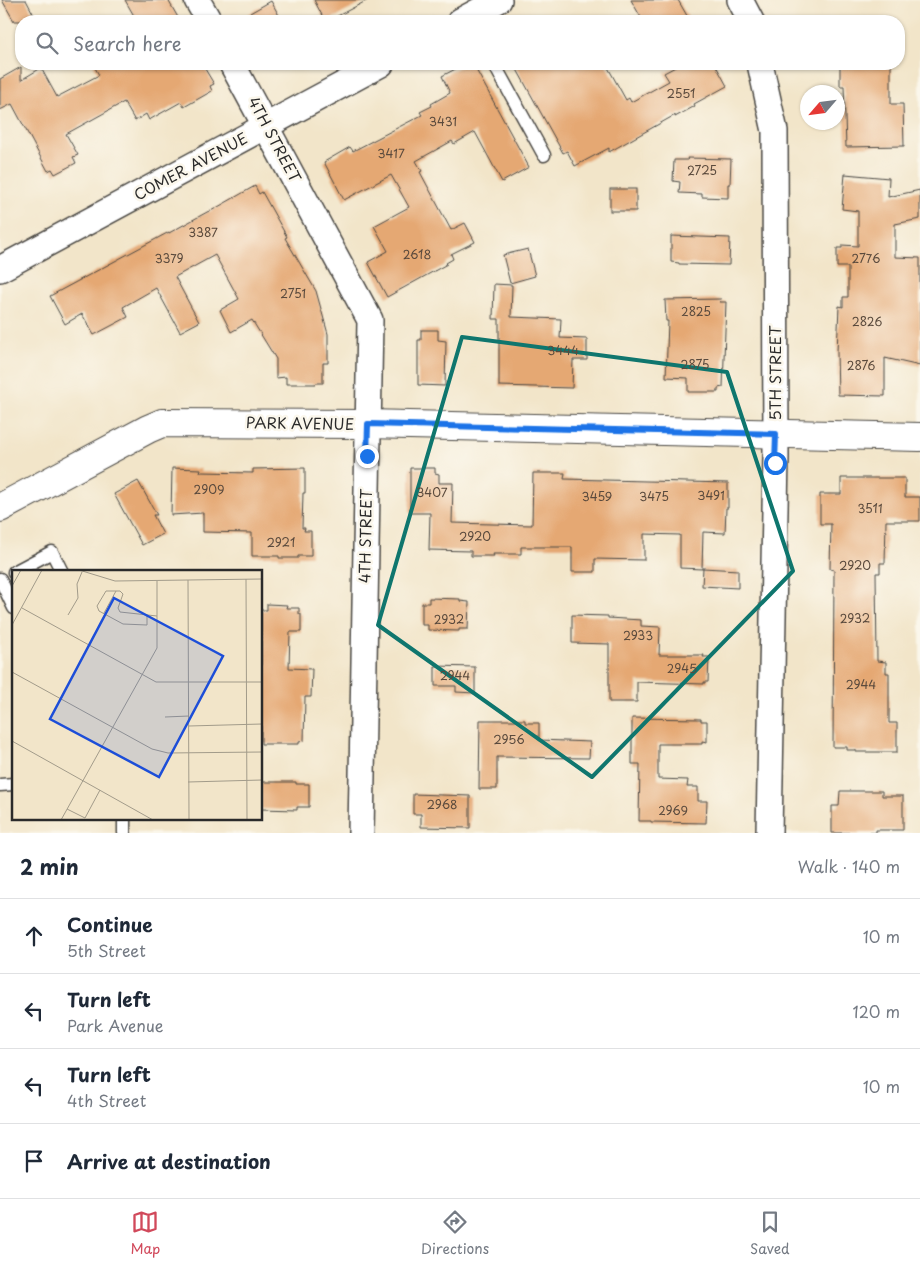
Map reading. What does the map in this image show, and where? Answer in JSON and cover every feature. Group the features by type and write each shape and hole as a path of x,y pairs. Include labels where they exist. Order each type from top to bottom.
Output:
{"street":[{"path":"197,0 206,15"},
{"path":"474,15 499,0"},
{"path":"740,0 748,15"},
{"name":"4TH STREET","path":"235,70 370,320 361,833"},
{"name":"COMER AVENUE","path":"0,269 370,70"},
{"name":"5TH STREET","path":"761,70 775,131 776,434 769,833"},
{"name":"PARK AVENUE","path":"0,508 162,423 368,424 920,437"}],"lane":[{"path":"497,70 544,155"},
{"path":"18,570 52,552 61,570"},
{"path":"12,573 0,579 12,604"},
{"path":"124,820 124,833"}],"highlighted area":[{"path":"462,337 727,372 793,571 592,777 378,625"}],"building":[{"path":"2,0 26,0 34,15 15,15 14,21"},
{"path":"125,0 168,0 177,15 134,15"},
{"path":"314,0 368,0 339,15 322,15"},
{"path":"631,0 678,0 687,15 640,15"},
{"path":"271,1 279,15 246,15"},
{"path":"16,70 21,70 21,80 38,70 42,70 57,97 99,75 96,70 206,70 214,84 210,86 212,91 184,107 181,102 149,120 146,114 135,121 124,102 66,134 78,155 73,157 76,163 55,174 52,169 48,171 12,104 0,110 0,79"},
{"path":"454,70 476,70 529,167 502,182 475,132 454,144 452,141 416,161 451,230 465,223 475,242 451,254 453,259 447,264 387,297 368,262 388,251 374,226 409,207 391,175 344,200 324,162 350,147 353,151 422,115 420,112 450,93 442,76"},
{"path":"517,70 609,70 626,100 629,98 631,102 669,81 664,73 670,70 718,70 727,86 694,104 695,106 609,152 609,148 575,166 567,151 563,153"},
{"path":"840,70 891,70 891,104 903,104 904,146 846,147 845,85 840,85"},
{"path":"687,158 731,159 728,198 702,197 702,194 679,193 680,182 673,181 674,160 688,160"},
{"path":"845,174 889,178 888,197 920,190 920,219 895,224 895,257 920,258 920,366 885,358 885,396 838,395 839,306 843,307 843,297 848,297 848,267 837,267 837,248 842,248 842,245 858,246 858,211 842,209"},
{"path":"255,186 259,194 262,192 287,237 285,238 316,291 328,334 328,363 323,363 323,383 286,384 286,377 276,378 276,359 252,320 231,332 220,310 239,299 215,255 175,277 199,322 180,332 156,288 123,307 128,317 94,335 82,314 65,324 50,296"},
{"path":"610,189 636,189 636,211 610,211"},
{"path":"671,236 730,238 729,265 679,264 671,262"},
{"path":"528,249 535,276 510,283 503,255"},
{"path":"494,284 512,285 511,317 561,319 560,338 587,339 587,360 573,360 572,388 499,386 499,319 493,319"},
{"path":"721,299 720,302 726,302 723,387 718,388 718,392 688,392 688,378 666,377 668,321 666,321 665,300"},
{"path":"421,330 438,330 438,340 446,341 445,386 418,385 418,340 421,340"},
{"path":"172,468 201,469 200,472 253,473 253,469 305,468 302,528 305,528 304,531 311,531 311,556 279,558 279,556 252,556 252,533 203,532 203,513 171,515"},
{"path":"410,468 435,468 435,473 439,474 439,483 453,483 452,523 532,525 533,473 565,473 564,479 728,483 725,533 703,532 702,569 680,568 680,535 644,534 644,560 595,559 595,572 572,572 572,547 521,547 521,554 493,554 494,556 471,556 471,551 429,550 430,513 410,513"},
{"path":"841,478 905,478 905,497 920,497 920,521 886,521 885,563 880,563 880,573 876,573 877,661 886,662 886,673 889,673 889,723 897,723 897,752 856,752 856,750 847,750 847,747 833,747 834,570 830,569 831,524 820,524 820,494 841,494"},
{"path":"138,481 157,515 153,515 163,534 142,545 114,494"},
{"path":"703,568 738,570 738,588 702,586"},
{"path":"429,598 460,599 460,601 469,602 468,629 459,629 459,631 428,630 428,625 422,625 422,603 429,603"},
{"path":"267,604 287,605 286,608 299,608 299,614 301,614 301,632 290,632 289,668 312,669 311,697 305,697 304,741 299,742 299,744 262,744 262,610 267,610"},
{"path":"572,615 608,616 608,618 641,620 641,626 660,627 659,655 704,655 703,657 709,657 708,682 704,682 704,684 637,682 637,702 609,702 609,644 572,643"},
{"path":"435,666 475,667 475,693 456,692 456,686 435,686"},
{"path":"632,718 701,719 701,721 707,721 707,742 702,741 702,744 658,744 658,779 688,780 687,787 698,787 698,801 707,801 706,823 639,821 640,764 632,764"},
{"path":"480,720 525,720 525,723 539,723 539,740 590,742 589,758 497,757 497,789 479,789"},
{"path":"262,782 309,784 309,807 297,807 297,810 262,809"},
{"path":"840,791 882,791 882,796 903,796 903,830 876,830 876,833 832,833 832,806 839,806"},
{"path":"413,794 470,796 470,828 421,827 421,814 413,814"}],"route":[{"path":"367,456 368,424 776,434 775,463"}]}
